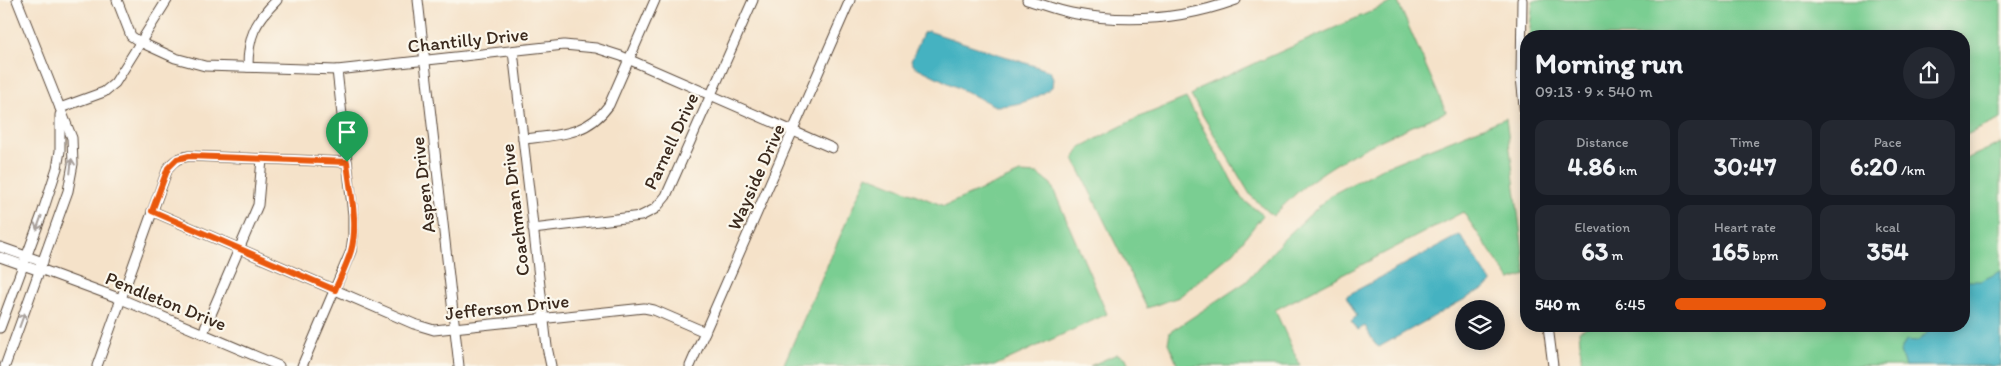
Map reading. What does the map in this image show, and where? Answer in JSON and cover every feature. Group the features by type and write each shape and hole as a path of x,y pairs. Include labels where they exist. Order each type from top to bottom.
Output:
{"street":[{"path":"5,366 68,191 73,164 72,138 17,0"},
{"path":"117,0 131,36 140,42"},
{"path":"60,108 104,92 115,84 167,0"},
{"path":"248,67 248,52 252,32 260,18 277,0"},
{"name":"Aspen Drive","path":"418,0 460,366"},
{"path":"523,139 563,134 578,130 593,123 601,116 609,105 630,60 655,0"},
{"name":"Parnell Drive","path":"533,229 632,218 655,209 666,196 752,0"},
{"name":"Wayside Drive","path":"690,366 850,0"},
{"path":"1027,0 1069,13 1104,18 1165,18 1210,10 1236,0"},
{"path":"1522,0 1522,30"},
{"name":"Chantilly Drive","path":"140,42 187,62 205,66 337,70 564,45 596,48 630,60 832,148"},
{"name":"Coachman Drive","path":"513,51 543,319 551,366"},
{"path":"302,366 351,251 354,236 337,70"},
{"path":"0,328 52,183 60,151 60,108"},
{"path":"97,366 168,168 177,159 189,156 347,162"},
{"path":"203,333 258,205 262,159"},
{"path":"52,183 68,191"},
{"name":"Jefferson Drive","path":"152,211 414,324 434,330 644,308 654,310 705,332"},
{"path":"0,247 25,261"},
{"path":"0,257 25,261"},
{"name":"Pendleton Drive","path":"25,261 121,298 279,366"},
{"path":"1549,332 1552,366"}],"green space":[{"path":"1397,0 1446,112 1370,145 1334,165 1301,189 1273,216 1251,196 1191,96 1197,89"},
{"path":"1533,0 2001,0 2001,119 1970,133 1970,30 1530,30"},
{"path":"1186,98 1242,199 1263,215 1234,252 1179,297 1147,308 1074,159 1081,147 1137,118"},
{"path":"1506,118 1520,228 1520,277 1510,280 1463,212 1275,310 1300,366 1178,366 1168,343 1170,332 1246,282 1285,238 1331,195 1382,168"},
{"path":"2001,143 2001,366 1582,366 1579,332 1970,332 1970,157"},
{"path":"1020,173 1038,174 1051,184 1107,314 994,366 783,366 867,175 944,206"},
{"path":"1117,354 1126,358 1129,366 1090,366"}],"water":[{"path":"928,31 1050,71 1053,78 1052,87 1026,101 1011,105 995,106 914,66 911,61 923,33"},
{"path":"1459,235 1492,283 1463,300 1455,300 1455,305 1379,347 1375,344 1365,326 1358,330 1351,321 1357,316 1346,296"},
{"path":"2001,271 2001,366 1905,366 1900,352 1906,340 1918,341 1927,332 1970,332 1970,281 1981,281"}],"route":[{"path":"189,156 347,162 354,236 351,251 335,290 152,211 168,168 177,159 189,156"}]}
